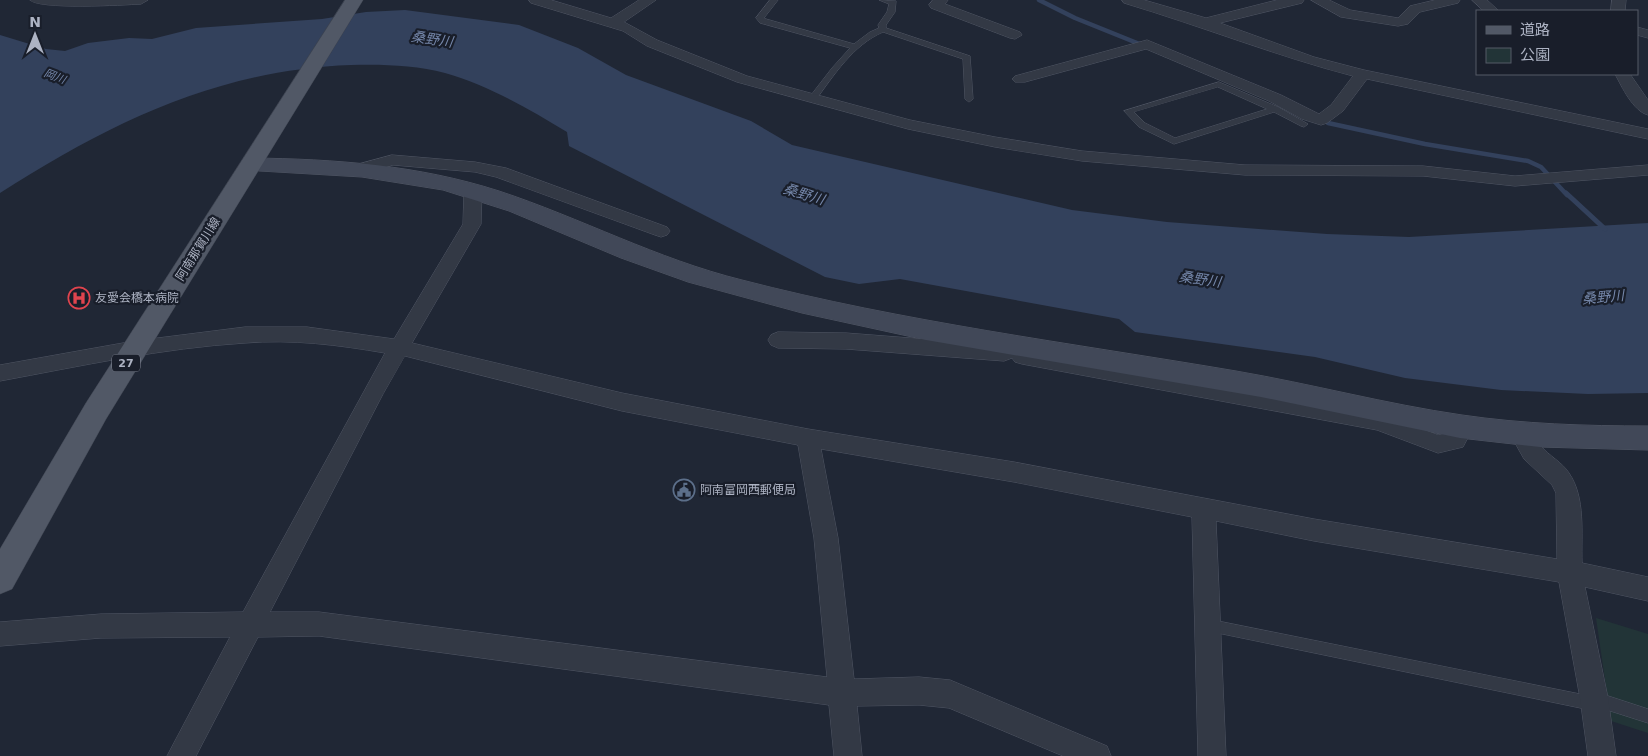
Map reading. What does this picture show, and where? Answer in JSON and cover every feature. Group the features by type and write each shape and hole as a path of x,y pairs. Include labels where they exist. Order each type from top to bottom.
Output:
{"main road":[{"name":"阿南那賀川線","path":"0,579 96,411 354,0"}],"street":[{"path":"37,0 83,2 141,0"},
{"path":"536,0 628,28 652,43 742,79 908,124 995,142 1082,156 1171,166 1246,170 1423,171 1515,181 1632,174 1648,170"},
{"path":"613,23 649,0"},
{"path":"941,0 936,5 1015,35"},
{"path":"1129,0 1206,23 1309,60 1363,74 1648,134"},
{"path":"1206,23 1258,8 1297,0"},
{"path":"1318,0 1346,14 1398,22 1404,21 1414,10 1453,0"},
{"path":"1479,0 1491,10"},
{"path":"613,23 664,57 663,62"},
{"path":"1020,79 1147,44 1274,98 1308,116 1321,120"},
{"path":"1304,124 1321,120 1337,108 1363,74"},
{"path":"1625,75 1641,92 1648,110"},
{"path":"255,158 315,165 365,168 430,179 473,190 528,210 654,262 738,288 838,313 1009,349 1240,382 1434,423 1521,434 1600,438 1648,438"},
{"path":"365,168 392,160 492,170 661,231"},
{"path":"181,756 398,347 472,224 473,190"},
{"path":"0,373 134,349 245,335 307,335 351,339 398,347 622,402 808,438 1014,472 1204,509 1570,572 1648,589"},
{"path":"778,340 846,341 1009,349"},
{"path":"1521,434 1532,452 1560,478 1568,493 1570,572 1594,701 1602,756"},
{"path":"808,438 826,538 848,756"},
{"path":"1204,509 1212,756"},
{"path":"0,634 101,626 250,623 319,624 842,693 919,691 950,694 1097,756"}],"lane":[{"path":"774,0 760,18 762,21 856,47"},
{"path":"883,0 893,3 891,12 882,25 883,29"},
{"path":"812,98 841,60 856,47 883,29"},
{"path":"883,29 967,58 969,99"},
{"path":"1275,109 1174,141 1142,125 1128,111 1218,84 1275,109 1304,124"},
{"path":"1208,625 1594,701 1648,716"}],"green space":[{"path":"1596,618 1648,634 1648,733 1611,721"}],"water":[{"path":"405,10 519,25 578,48 626,75 751,121 792,145 1072,210 1167,222 1327,234 1409,237 1648,223 1648,393 1588,394 1501,390 1405,378 1315,357 1135,332 1119,319 900,279 859,284 825,277 569,146 567,132 508,98 461,78 434,70 410,67 351,65 302,69 255,77 210,89 124,123 82,144 0,193 0,35 46,49 65,51 88,43 129,38 152,39 196,28 322,19 366,12"}],"waterway":[{"path":"1039,0 1075,18 1142,45"},
{"path":"1328,123 1425,144 1528,161 1541,167 1567,195"},
{"path":"1566,193 1605,229"}],"place":[{"name":"友愛会橋本病院","path":"79,298"},
{"name":"阿南富岡西郵便局","path":"684,490"}],"water label":[{"name":"桑野川","path":"432,39"},
{"name":"岡川","path":"55,76"},
{"name":"桑野川","path":"804,194"},
{"name":"桑野川","path":"1200,279"},
{"name":"桑野川","path":"1603,297"}]}
